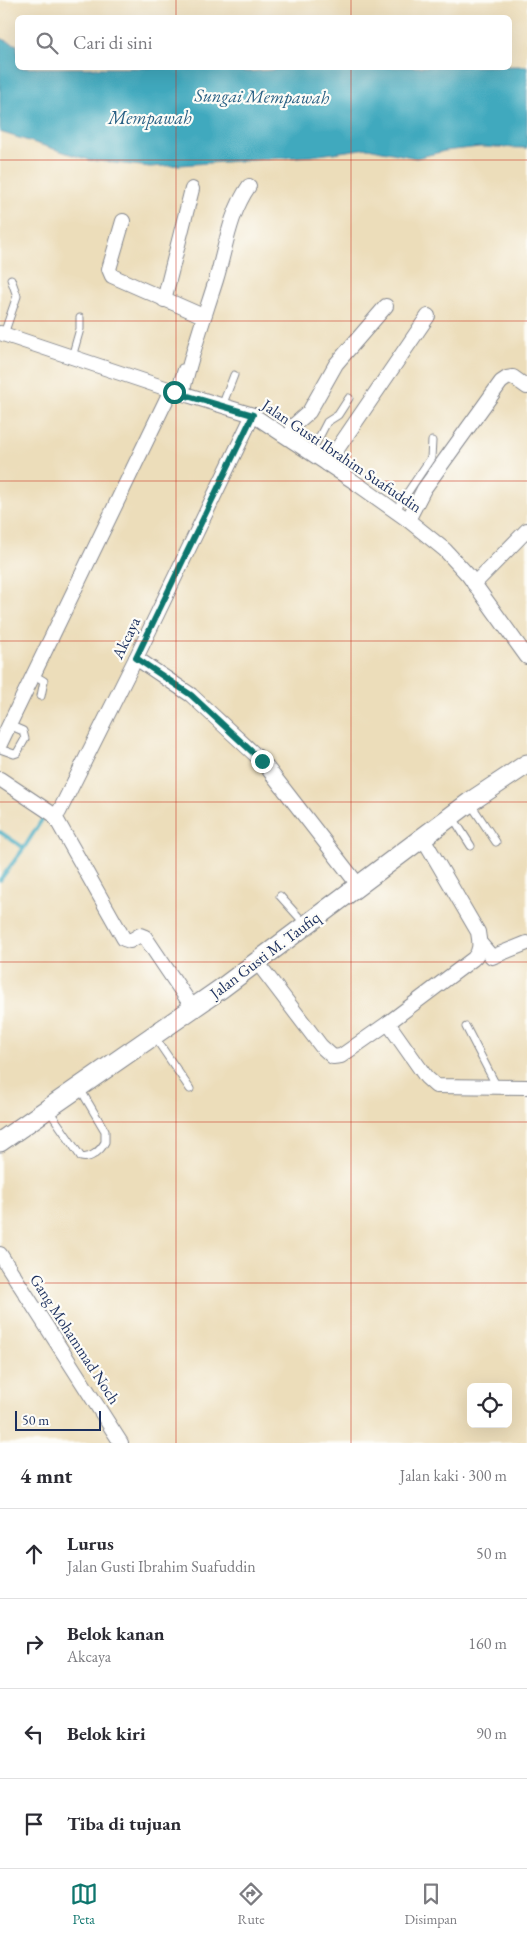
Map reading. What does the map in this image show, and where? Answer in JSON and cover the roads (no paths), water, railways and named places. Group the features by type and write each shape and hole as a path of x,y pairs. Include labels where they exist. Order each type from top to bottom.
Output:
{"main road":[{"name":"Jalan Gusti M. Taufiq","path":"0,1142 193,1008 470,802 527,764"}],"street":[{"path":"0,744 176,392 188,365 204,316 234,213 249,186"},
{"path":"164,300 192,189"},
{"path":"123,221 109,269 112,276 204,316"},
{"path":"293,441 293,426 309,412 336,364 386,306"},
{"path":"327,464 428,316"},
{"name":"Jalan Gusti Ibrahim Suafuddin","path":"2,333 176,392 253,415 408,520 445,550 474,584 527,657"},
{"path":"408,520 424,489 501,382 513,377 527,388"},
{"name":"Akcaya","path":"54,815 59,812 136,658 253,415"},
{"path":"474,584 527,530"},
{"path":"136,658 191,695 262,761 359,886"},
{"path":"0,779 54,815 124,939 130,941 140,935 145,937 193,1008"},
{"path":"257,962 321,1046 333,1057 341,1056 388,1023 478,955 480,943 478,932 423,838"},
{"path":"480,943 492,957 527,943"},
{"path":"388,1023 426,1077 436,1086 527,1087"},
{"name":"Gang Mohammad Noch","path":"0,1254 121,1443"}],"lane":[{"path":"2,333 17,296 11,279"},
{"path":"72,357 80,329 80,318"},
{"path":"176,392 190,340"},
{"path":"222,406 234,375"},
{"path":"311,453 326,422 338,415 349,398"},
{"path":"395,511 431,458 432,441"},
{"path":"34,675 44,681 41,696"},
{"path":"0,749 14,754 17,753 25,739 23,731 9,725"},
{"path":"470,802 496,842"},
{"path":"452,816 471,846"},
{"path":"280,896 306,925"},
{"path":"466,1027 497,1087"},
{"path":"154,1035 190,1089"},
{"path":"47,1109 81,1157 88,1158 105,1142 105,1131 79,1087"}],"water":[{"name":"Mempawah","path":"0,38 15,44 15,70 219,70 248,72 272,70 512,70 512,66 527,66 527,148 480,147 445,151 416,158 368,148 312,156 150,167 89,160 0,132"}],"waterway":[{"path":"0,832 24,848 45,815"},
{"path":"0,880 24,848"}],"water label":[{"name":"Sungai Mempawah","path":"262,96"}]}
